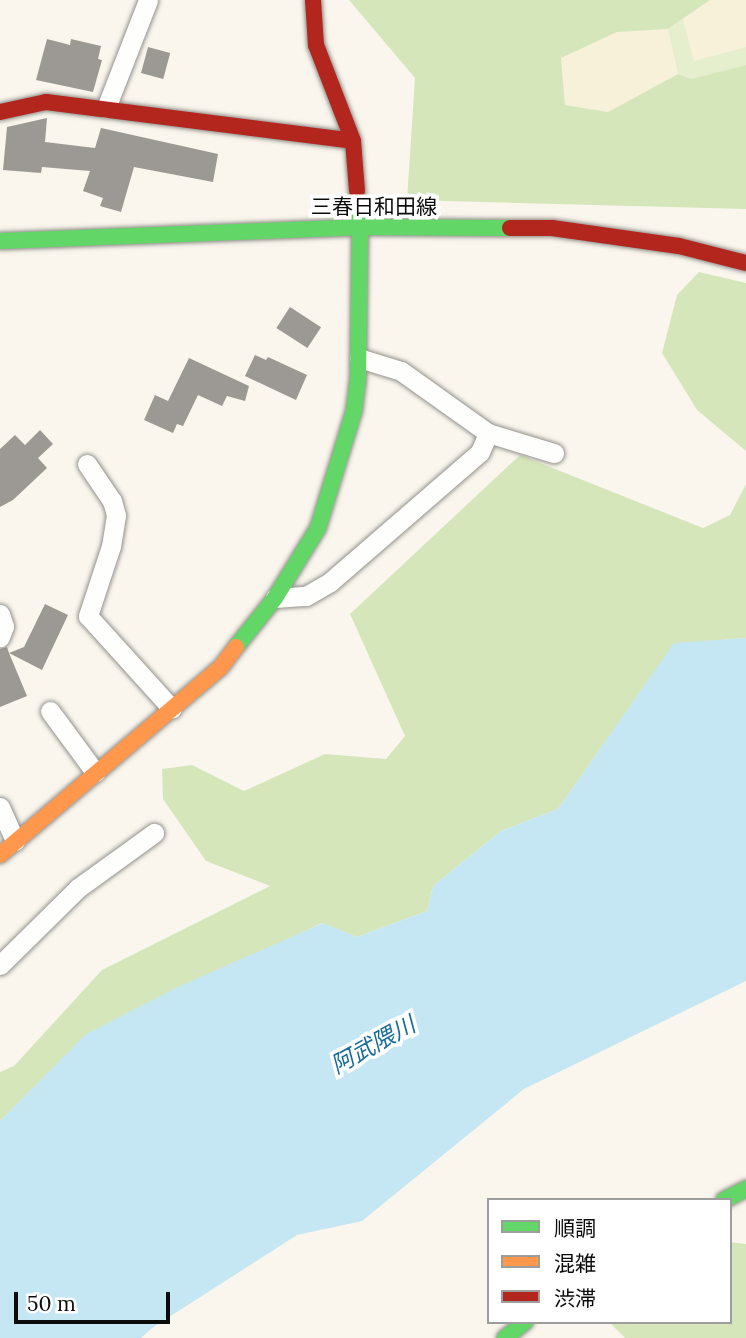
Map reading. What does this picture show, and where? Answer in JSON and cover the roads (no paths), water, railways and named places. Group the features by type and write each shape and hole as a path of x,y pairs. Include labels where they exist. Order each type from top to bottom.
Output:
{"street":[{"path":"106,108 148,0"},
{"path":"0,855 221,667 275,598 318,528 348,437 359,358 360,227 353,141 316,45 313,0"},
{"path":"0,112 46,102 353,141"},
{"name":"三春日和田線","path":"0,241 360,227 552,228 679,246 746,262"},
{"path":"359,358 401,371 488,433 554,453"},
{"path":"275,598 306,596 330,582 480,452 488,433"},
{"path":"88,464 112,500 116,515 115,530 88,616 172,709"},
{"path":"0,614 4,626 0,637"},
{"path":"50,711 95,772"},
{"path":"0,807 15,841"},
{"path":"0,965 78,888 154,833"},
{"path":"728,1198 746,1189"},
{"path":"505,1338 522,1324"}],"water":[{"name":"阿武隈川","path":"746,638 746,981 524,1089 362,1221 297,1235 152,1328 141,1338 0,1338 0,1121 86,1034 178,987 323,923 357,937 427,911 433,886 501,831 558,809 674,643"}]}
